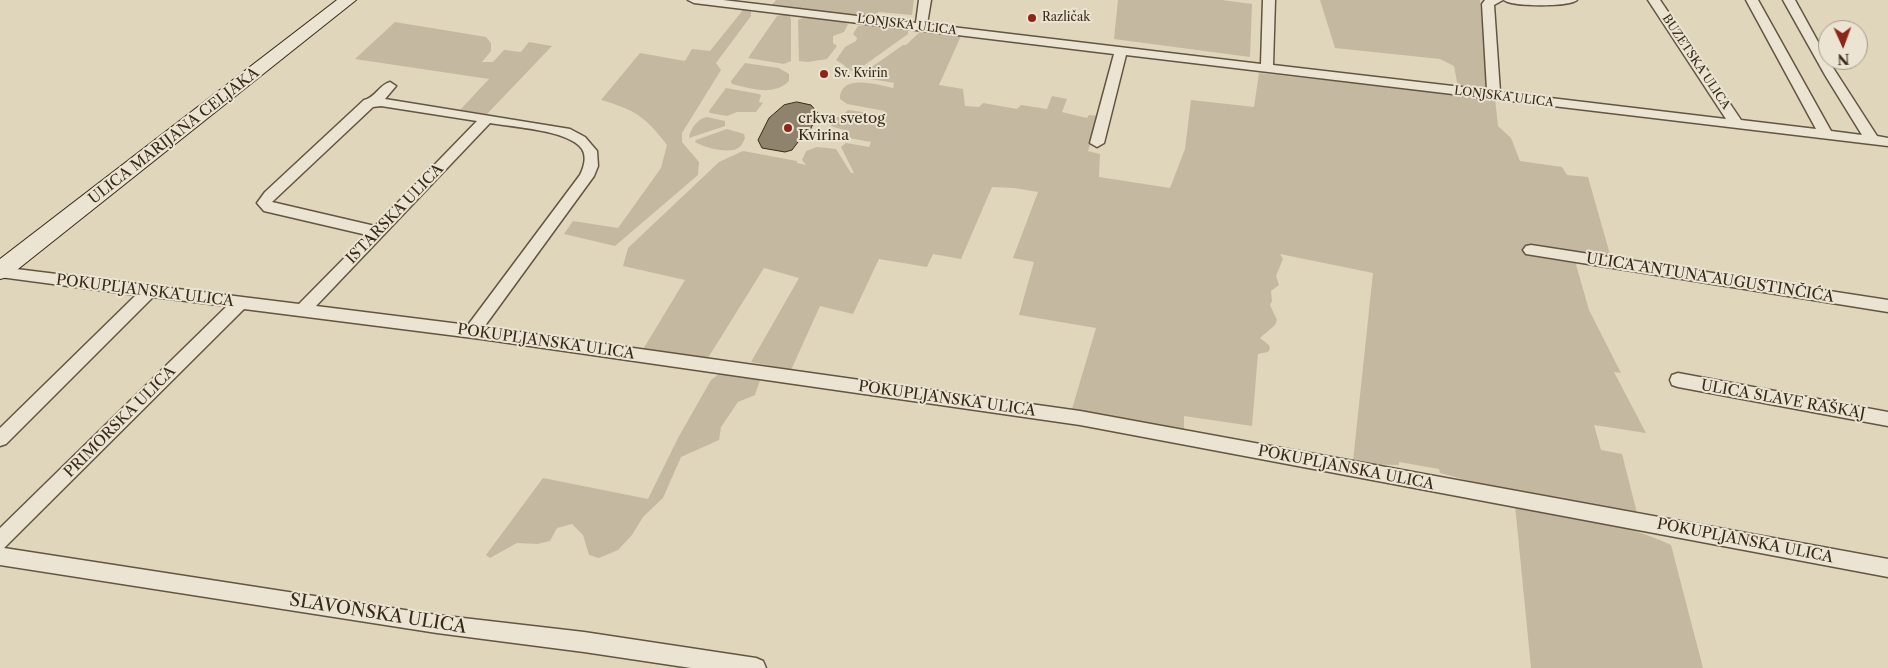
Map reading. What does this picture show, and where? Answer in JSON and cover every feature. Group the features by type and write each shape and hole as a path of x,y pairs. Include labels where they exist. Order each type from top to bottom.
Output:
{"main road":[{"name":"ULICA MARIJANA CELJAKA","path":"0,272 348,0"}],"street":[{"name":"LONJSKA ULICA","path":"694,0 1888,142"},
{"path":"921,26 925,0"},
{"path":"1267,68 1269,0"},
{"path":"1494,96 1488,4 1497,0"},
{"path":"1510,0 1540,2 1571,0"},
{"name":"BUZETSKA ULICA","path":"1654,0 1738,125"},
{"path":"1752,0 1826,135"},
{"path":"1789,0 1832,75 1874,141"},
{"path":"1097,144 1121,50"},
{"path":"378,232 269,208 264,204 270,195 364,106 374,102 390,86"},
{"path":"374,102 564,132 578,138 588,146 592,164 587,176 472,332"},
{"name":"ISTARSKA ULICA","path":"303,310 487,119"},
{"name":"ULICA ANTUNA AUGUSTINČIĆA","path":"1531,250 1888,306"},
{"name":"POKUPLJANSKA ULICA","path":"0,272 472,332 1080,418 1888,568"},
{"path":"0,440 149,291"},
{"name":"PRIMORSKA ULICA","path":"0,542 240,303"},
{"name":"ULICA SLAVE RAŠKAJ","path":"1678,380 1888,419"},
{"name":"SLAVONSKA ULICA","path":"0,556 437,624 584,642 756,668"}],"shaded area":[{"path":"776,0 914,0 912,15 878,12 875,18 772,5"},
{"path":"1118,0 1222,0 1252,4 1250,57 1114,39"},
{"path":"1320,0 1480,0 1488,88 1484,90 1458,87 1454,66 1440,59 1335,48"},
{"path":"743,10 751,11 751,16 716,63 721,70 682,133 682,142 699,162 698,175 615,246 564,234 573,221 618,228 661,168 667,145 652,127 631,111 601,100 640,53 685,61 692,49 710,51"},
{"path":"784,14 790,16 791,20 791,61 784,64 748,58 777,16"},
{"path":"805,17 845,21 848,24 844,32 833,36 833,43 837,46 827,59 808,62 799,61 798,20"},
{"path":"395,22 486,37 491,43 491,51 482,62 493,62 504,50 521,52 529,42 552,46 487,114 460,110 489,79 355,59"},
{"path":"858,26 905,29 908,31 908,34 859,69 849,71 836,60 845,47 856,41 857,38 853,34"},
{"path":"921,31 961,36 939,85 963,89 965,106 979,107 983,103 1017,109 1021,105 1047,109 1052,96 1067,99 1062,112 1087,118 1089,115 1100,116 1088,151 1100,154 1099,177 1170,188 1185,149 1191,100 1254,107 1259,73 1495,98 1498,126 1511,138 1520,161 1562,167 1567,175 1588,177 1611,258 1573,254 1589,310 1621,373 1614,372 1646,433 1594,425 1601,450 1622,454 1637,513 1503,490 1440,473 1439,469 1399,462 1399,465 1363,464 1353,461 1373,273 1280,254 1283,259 1276,276 1279,285 1271,291 1272,301 1270,305 1277,320 1275,325 1260,338 1269,345 1270,349 1268,352 1258,354 1252,426 1184,416 1184,431 1072,409 1096,328 1019,315 1034,262 1013,258 1038,192 1014,188 992,187 961,259 933,254 927,267 879,259 853,314 820,306 791,370 751,362 799,278 764,268 708,358 642,351 685,280 623,266 628,248 719,162 743,151 797,161 797,163 806,165 802,160 806,151 817,147 836,149 851,173 854,173 841,147 846,143 869,147 871,142 849,138 847,131 831,126 835,117 841,117 848,110 883,115 885,111 847,104 840,99 842,91 846,86 853,83 870,83 893,88 894,83 865,78 863,73 903,45 906,45"},
{"path":"745,63 779,68 789,74 789,81 783,86 769,90 732,84 731,81"},
{"path":"726,88 759,94 761,95 759,102 763,103 756,112 737,112 727,116 710,113 709,111"},
{"path":"707,117 725,121 725,126 689,138 695,125"},
{"path":"727,129 744,134 745,138 742,144 734,150 710,148 695,142 696,140"},
{"path":"719,374 760,380 755,395 738,402 721,427 719,440 681,457 663,498 643,517 632,535 618,550 599,558 589,555 583,535 572,524 557,528 550,541 537,544 517,543 490,558 486,555 543,478 648,499 678,438 711,380"},
{"path":"1515,505 1614,525 1633,530 1671,545 1703,668 1531,668"}],"building":[{"name":"crkva svetog Kvirina","path":"797,102 811,105 818,113 817,121 814,122 806,138 801,138 792,150 785,152 762,148 758,140 769,118 784,105"}],"place":[{"name":"Različak","path":"1032,18"},
{"name":"Sv. Kvirin","path":"824,74"},
{"name":"crkva svetog Kvirina","path":"788,128"}]}
